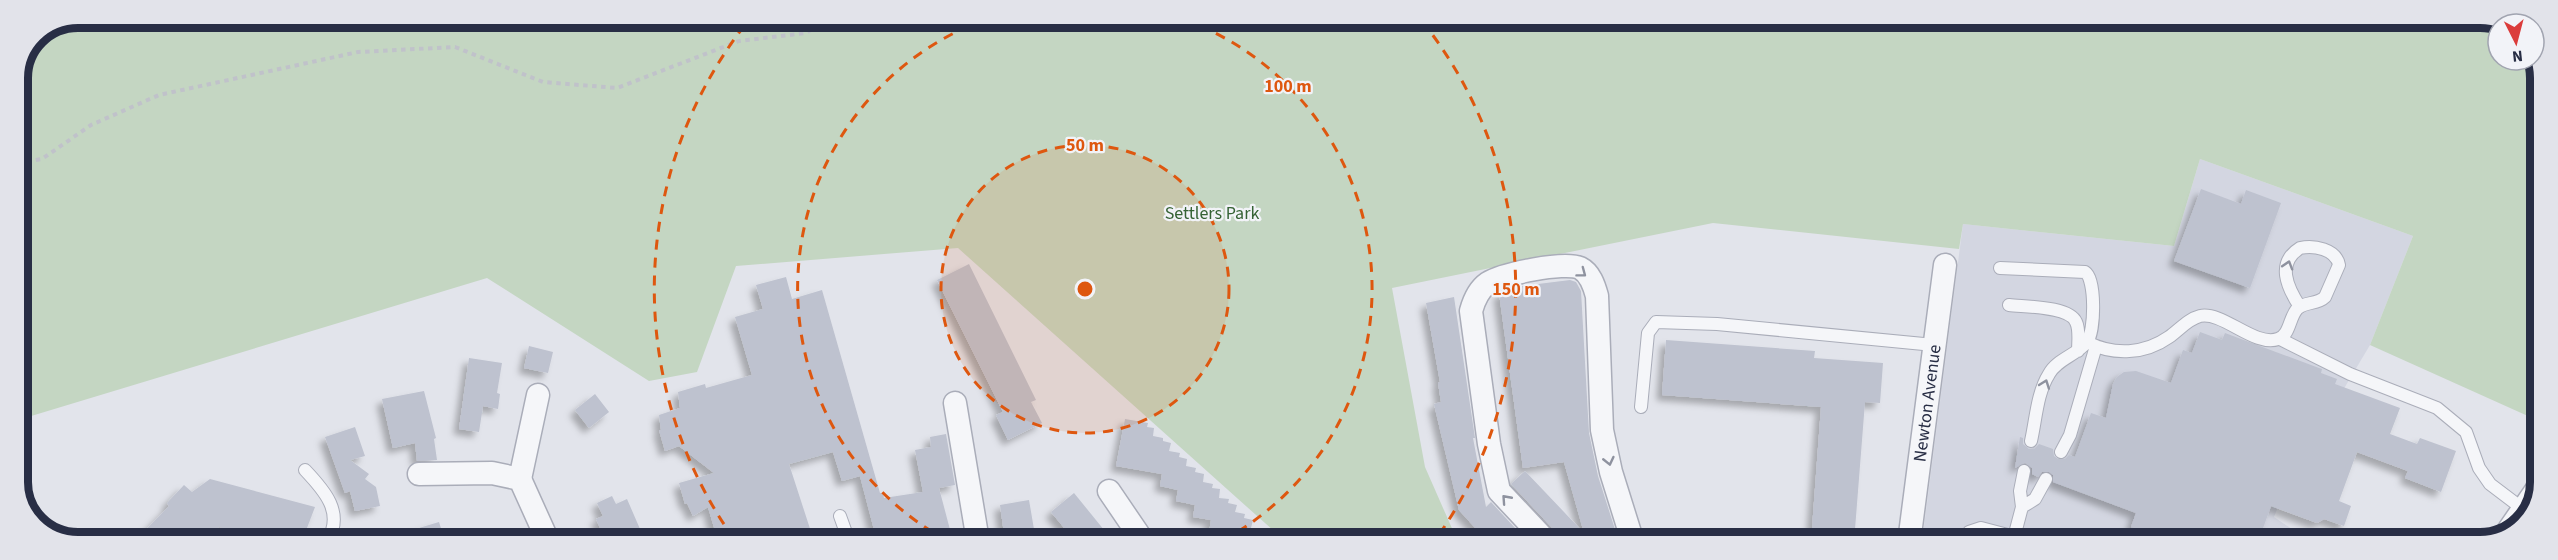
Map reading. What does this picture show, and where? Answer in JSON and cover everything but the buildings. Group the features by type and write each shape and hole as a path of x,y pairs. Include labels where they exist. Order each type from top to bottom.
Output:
{"street":[{"path":"1536,531 1499,491 1489,444 1471,311 1477,295 1488,283 1566,265 1581,269 1590,278 1595,288 1602,430 1629,531"},
{"name":"Newton Avenue","path":"1910,531 1945,265"},
{"path":"538,395 520,479 543,531"},
{"path":"955,403 976,531"},
{"path":"419,474 492,472 520,479"},
{"path":"1109,491 1136,531"}],"lane":[{"path":"2280,339 2286,333 2294,314 2300,307 2325,297 2338,269 2338,261 2324,250 2313,247 2300,248 2287,261 2286,280 2300,307"},
{"path":"2000,268 2085,272 2089,275 2093,294 2091,336 2087,346 2070,435 2061,452"},
{"path":"2009,305 2068,313 2076,322 2087,346"},
{"path":"2031,441 2043,384 2050,371 2087,346 2122,352 2139,350 2158,344 2191,320 2200,316 2209,316 2259,337 2270,340 2280,339 2350,374 2437,408 2466,432 2479,468 2490,484 2521,509"},
{"path":"1641,407 1648,333 1656,322 1717,324 1934,345"},
{"path":"305,470 331,501 334,516 332,531"},
{"path":"2015,531 2022,507 2020,491 2024,471"},
{"path":"2022,507 2036,499 2046,480"},
{"path":"840,516 845,531"},
{"path":"1970,531 1975,528 1986,531"}],"path":[{"path":"804,28 806,33"},
{"path":"28,161 42,159 91,125 159,95 358,52 455,47 543,82 617,88 739,41 806,33 814,28"}],"shaded area":[{"path":"2200,159 2413,236 2370,345 2287,484 2274,517 2295,531 1923,531 1963,224 2174,246"}],"green space":[{"name":"Settlers Park","path":"79,28 2479,28 2486,29 2486,72 2529,72 2530,417 2370,345 2413,236 2200,159 2174,246 1963,224 1959,249 1713,223 1392,288 1425,467 1453,531 1274,531 958,248 736,266 697,372 649,381 487,278 29,417 28,79 32,60 43,43 51,37 69,29"}]}
